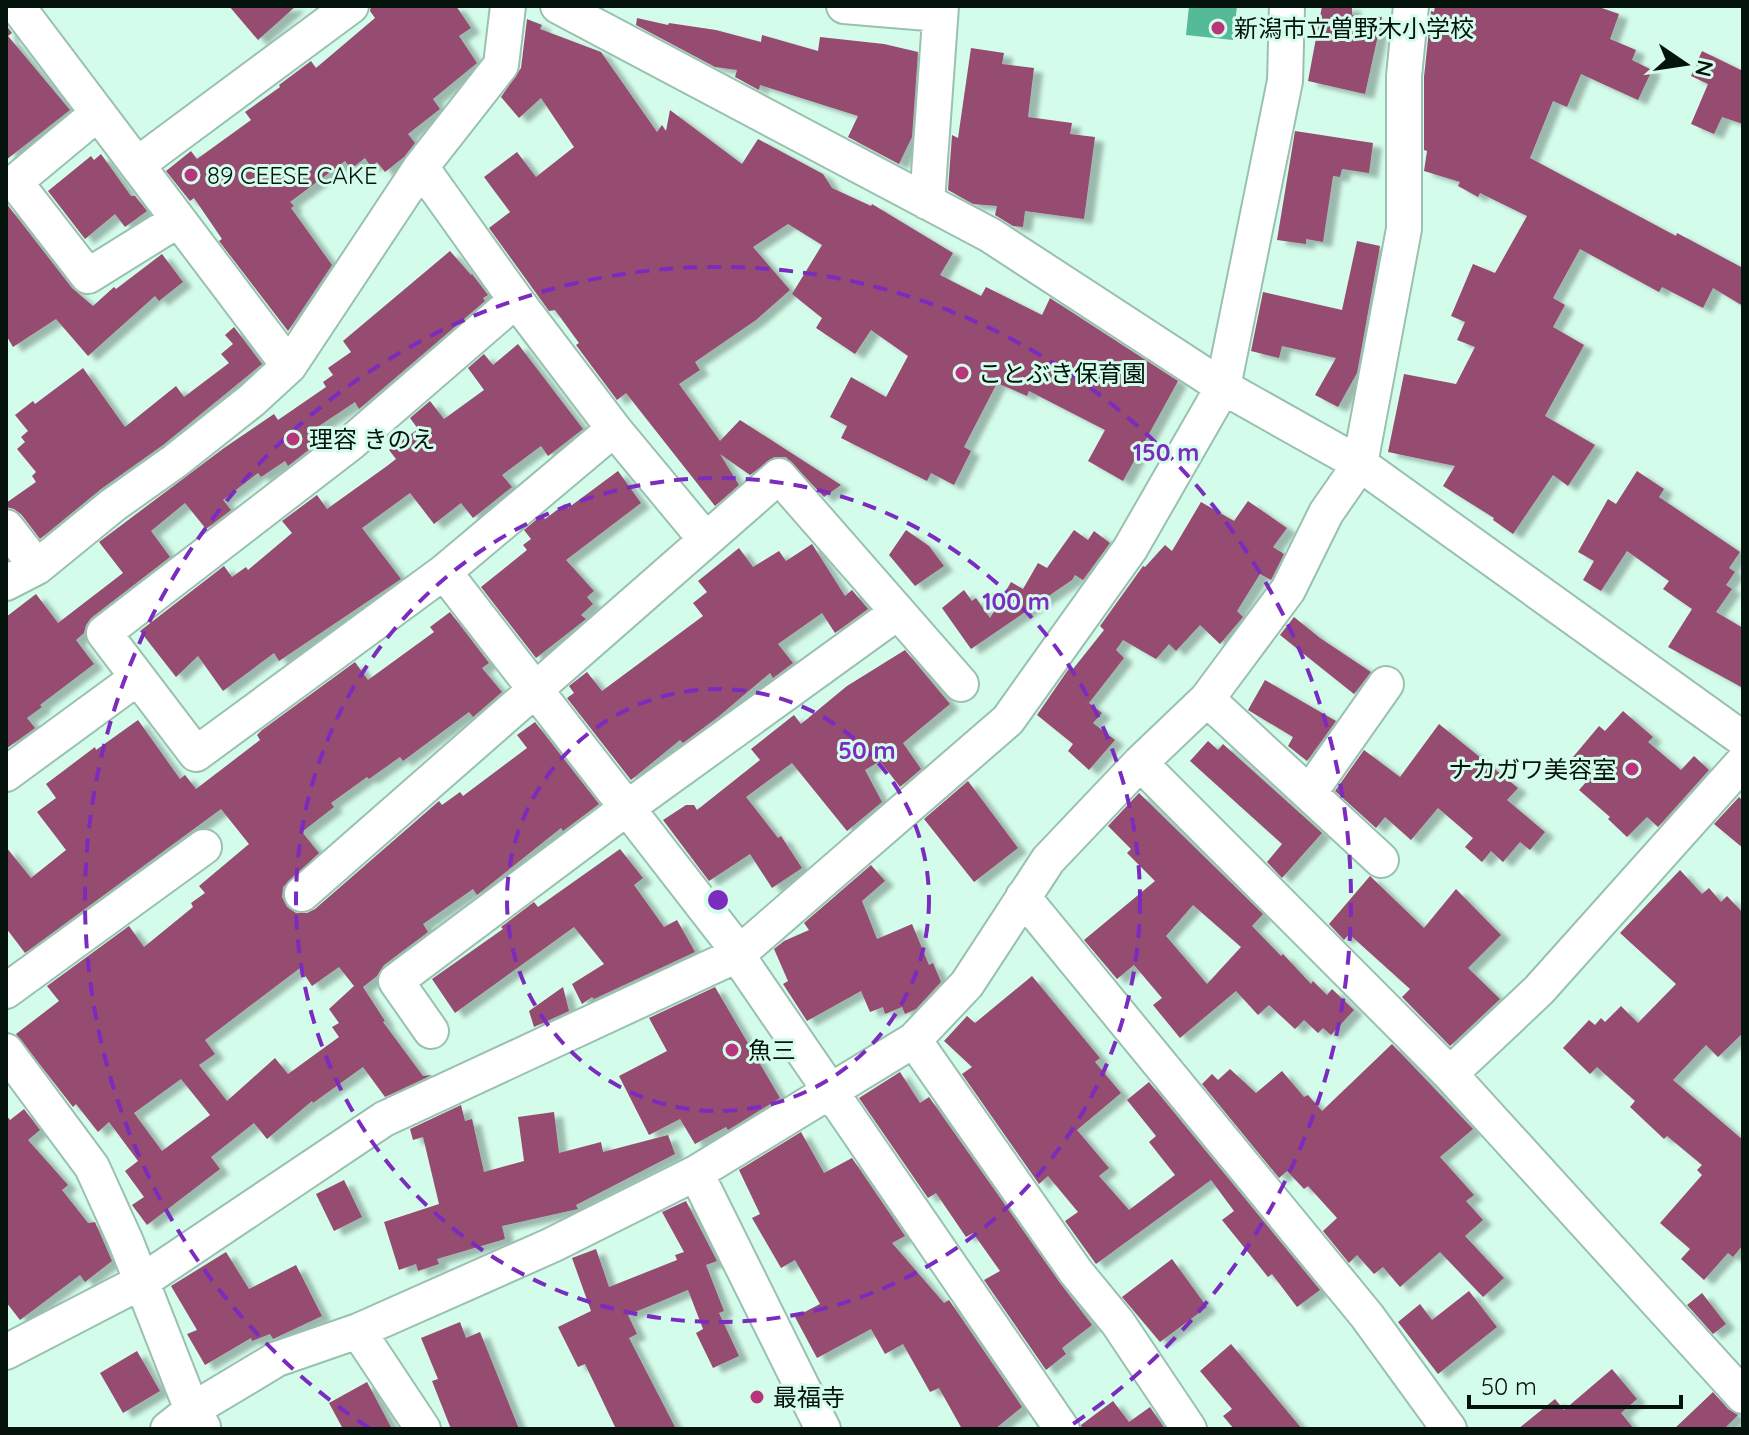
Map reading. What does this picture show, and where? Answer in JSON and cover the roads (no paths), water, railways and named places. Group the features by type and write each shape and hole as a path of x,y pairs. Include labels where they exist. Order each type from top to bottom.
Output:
{"street":[{"path":"17,6 289,366"},
{"path":"138,164 351,6"},
{"path":"6,583 37,567 252,400 289,366 421,167 501,65 508,6"},
{"path":"558,6 990,235 1223,387 1360,464 1743,739"},
{"path":"844,6 940,10 927,202"},
{"path":"6,1352 141,1282 384,1119 737,955 1008,720 1130,549 1223,387 1285,81 1287,6"},
{"path":"12,1070 92,1167 141,1282 188,1423 277,1359 358,1331 552,1245 696,1173 832,1093 914,1040 967,984 1048,860 1140,763 1207,699 1288,590 1326,513 1360,464 1404,229 1404,76 1411,6"},
{"path":"98,113 15,182 88,276 178,220"},
{"path":"421,167 614,429 706,540"},
{"path":"516,300 352,442 104,633 137,678 196,754 444,572 614,429"},
{"path":"302,894 779,476 961,684"},
{"path":"6,527 37,567"},
{"path":"444,572 728,938 1062,1429"},
{"path":"431,1031 396,981 627,808 898,612"},
{"path":"6,774 137,678"},
{"path":"1310,792 1386,684"},
{"path":"1207,699 1381,860"},
{"path":"1450,1074 1539,990 1743,762"},
{"path":"1140,763 1450,1074 1743,1396"},
{"path":"6,991 204,847"},
{"path":"1023,897 1367,1316 1449,1429"},
{"path":"914,1040 1076,1272 1118,1323 1189,1429"},
{"path":"696,1173 823,1429"},
{"path":"358,1331 423,1429"}],"place":[{"name":"新潟市立曽野木小学校","path":"1218,28"},
{"name":"89 CEESE CAKE","path":"191,175"},
{"name":"ことぶき保育園","path":"962,373"},
{"name":"理容 きのえ","path":"293,439"},
{"name":"ナカガワ美容室","path":"1632,769"},
{"name":"魚三","path":"732,1050"},
{"name":"最福寺","path":"757,1397"}]}
